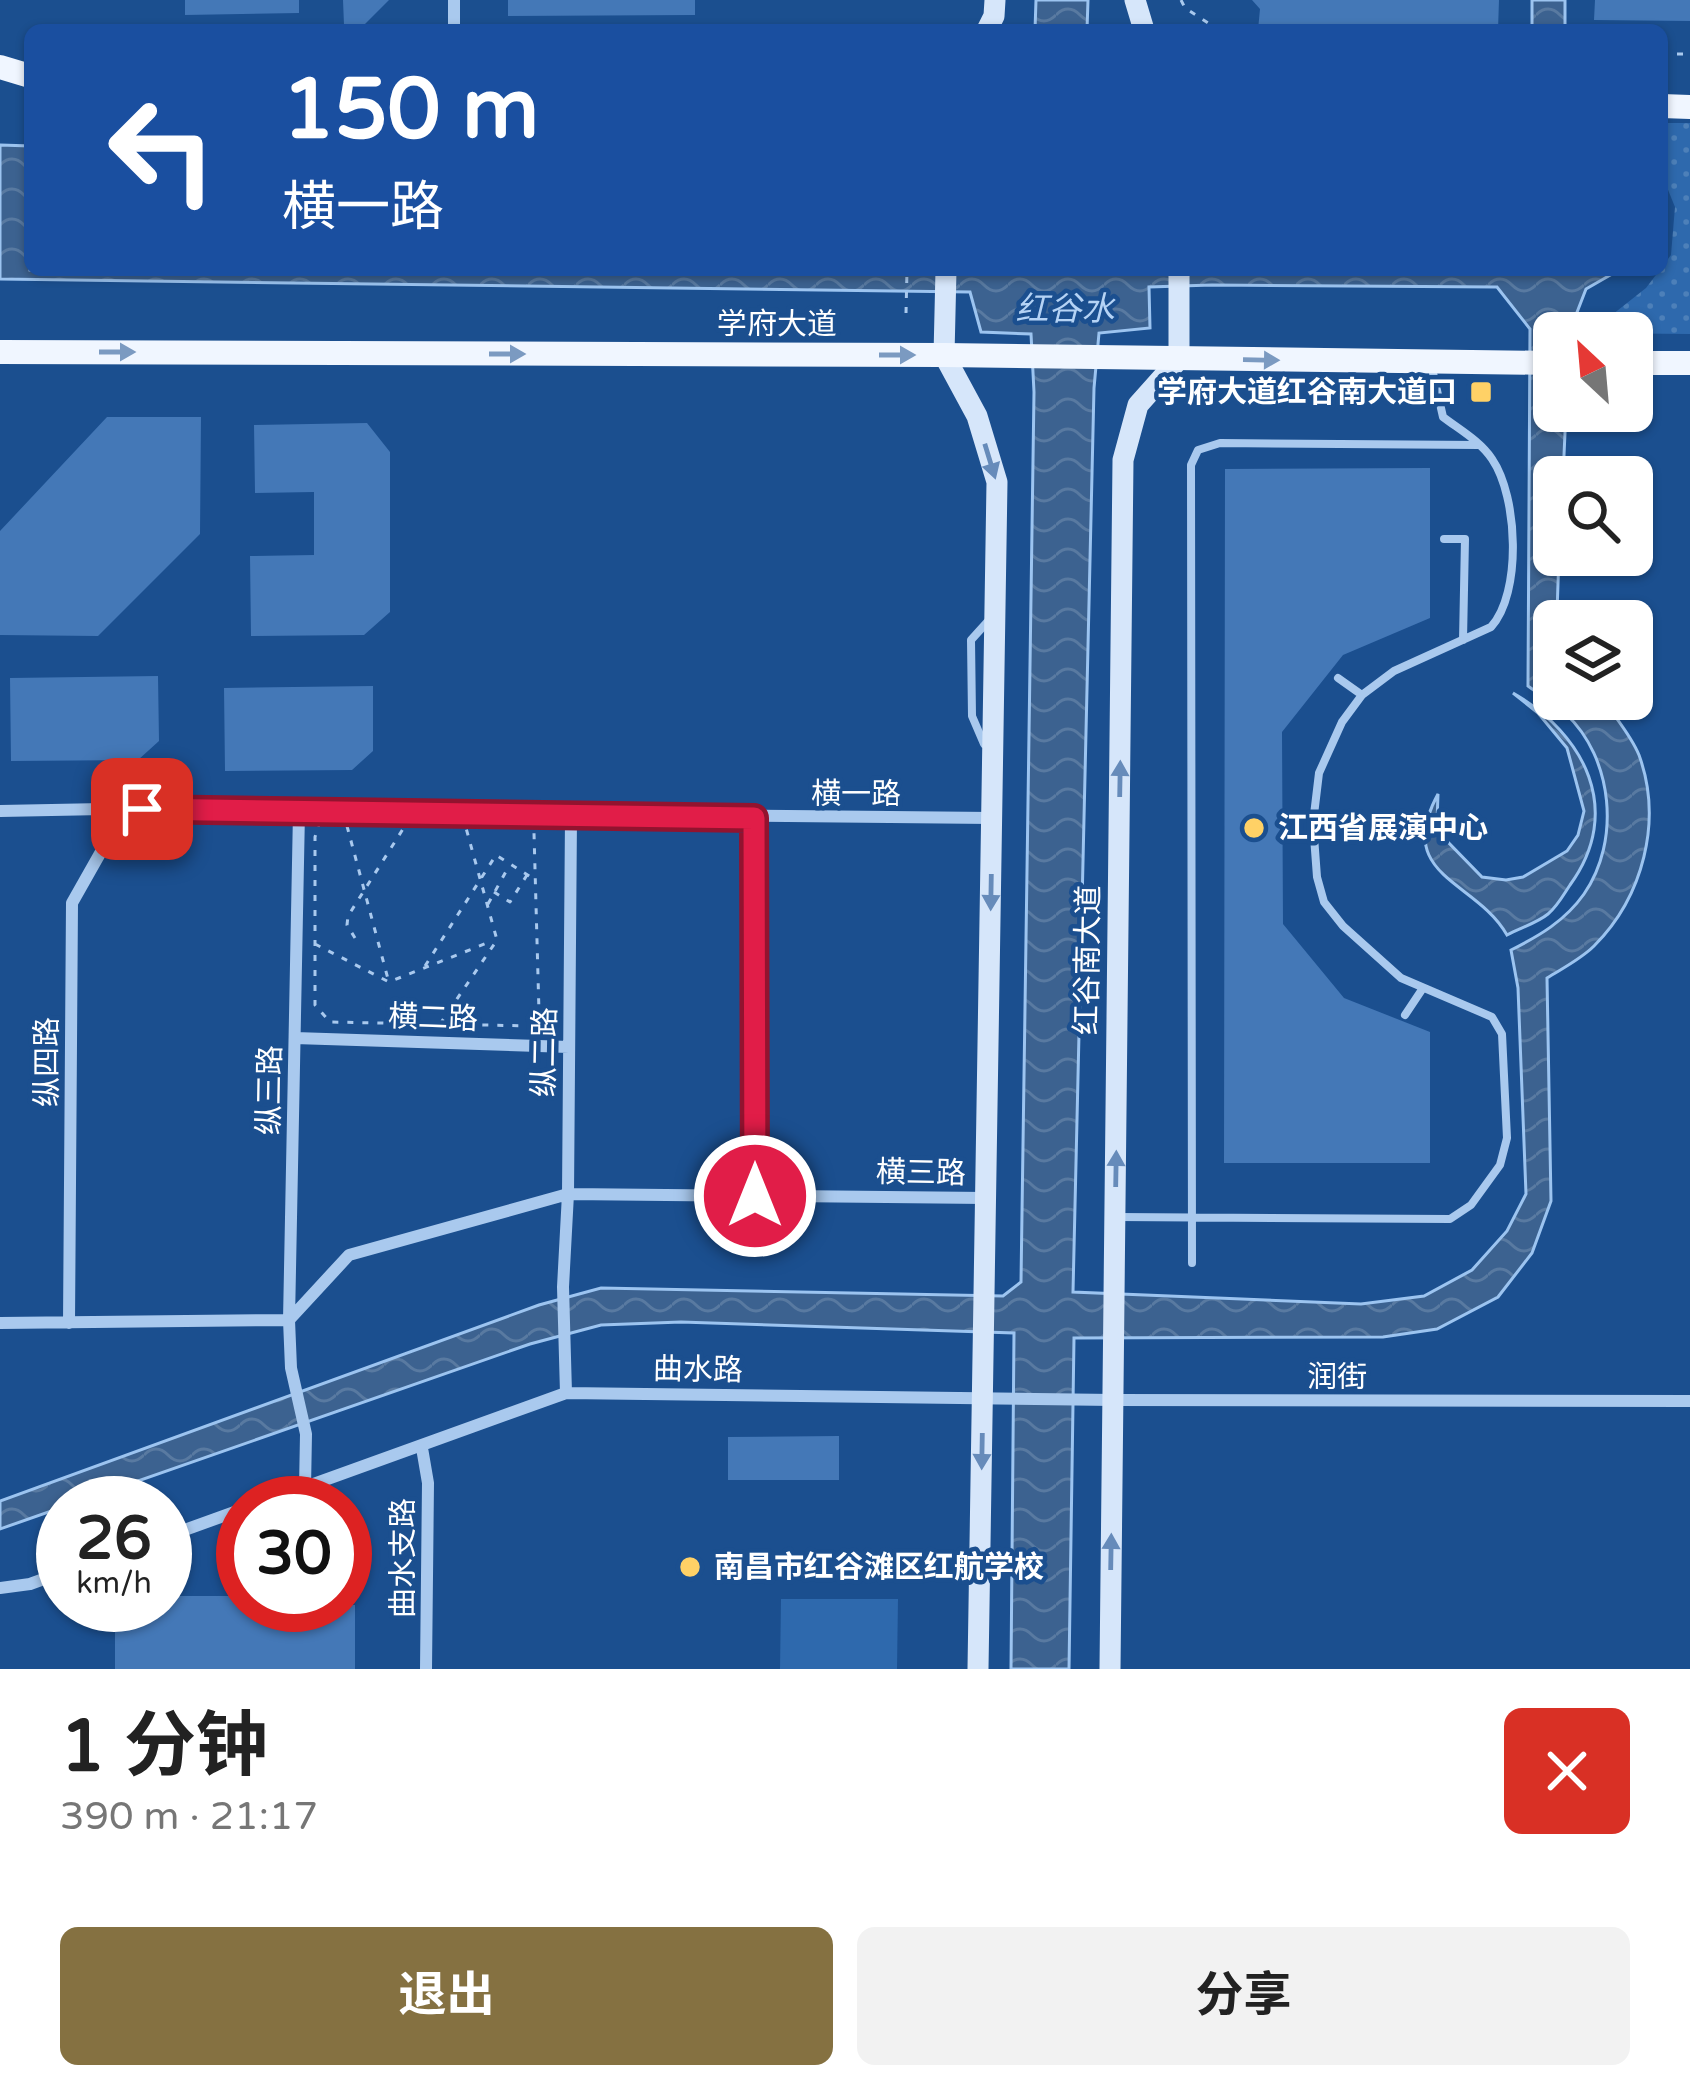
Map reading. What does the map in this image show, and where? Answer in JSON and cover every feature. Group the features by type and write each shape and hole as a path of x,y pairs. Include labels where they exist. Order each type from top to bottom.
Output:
{"main road":[{"path":"946,276 944,355 977,416 997,482 978,1669"},
{"path":"1179,276 1179,358"},
{"name":"学府大道","path":"2,352 944,355 1533,363"},
{"name":"红谷南大道","path":"1110,1669 1123,460 1138,405 1179,358"},
{"path":"1653,363 1690,363"}],"street":[{"name":"横一路","path":"0,812 103,808 462,816 992,818"},
{"name":"纵四路","path":"69,1323 72,903 102,850 103,808"},
{"name":"纵三路","path":"299,812 289,1320 291,1368 306,1434 305,1476"},
{"name":"纵二路","path":"566,1393 562,1344 571,817"},
{"path":"754,818 755,1196"},
{"name":"横二路","path":"295,1038 569,1047"},
{"name":"横三路","path":"289,1320 349,1255 568,1193 986,1198"},
{"path":"0,1323 289,1320"},
{"name":"曲水路","path":"340,1476 566,1393 984,1397"},
{"name":"润街","path":"984,1397 1690,1401"},
{"name":"曲水支路","path":"422,1448 428,1483 426,1669"},
{"path":"0,1588 36,1581"}],"lane":[{"path":"1115,1217 1450,1219 1471,1205 1500,1165 1507,1138 1502,1034 1492,1017 1401,978 1342,926 1324,902 1317,878 1313,823 1319,773 1342,722 1362,695 1394,670 1490,627 1501,615 1513,582 1507,493 1495,462 1481,445 1443,417 1431,362"},
{"path":"1192,1263 1191,465 1198,450 1220,443 1481,445"},
{"path":"1444,539 1465,539 1463,640"},
{"path":"1338,678 1362,695"},
{"path":"1405,1016 1423,988"}],"path":[{"path":"1181,0 1210,24"},
{"path":"906,313 907,276"},
{"path":"344,814 389,982"},
{"path":"344,814 410,817 517,818 534,833 539,1012 535,1026 330,1022 315,1005 315,837 320,820 344,814"},
{"path":"440,1024 497,940 462,816"},
{"path":"355,938 347,925 348,916 410,817"},
{"path":"424,968 496,855 536,880"},
{"path":"488,904 510,864"},
{"path":"494,892 510,902 527,875"},
{"path":"315,944 389,982 497,940"}],"shaded area":[{"path":"1668,123 1690,123 1690,334 1653,334 1653,312 1616,312 1655,276 1668,276 1675,207 1668,190"},
{"path":"781,1599 898,1599 897,1669 780,1669"}],"water":[{"path":"1036,0 1088,0 1087,24 1035,24"},
{"path":"1532,0 1565,0 1565,24 1532,24"},
{"name":"红谷水","path":"0,145 24,146 24,276 1609,276 1586,289 1577,312 1533,312 1533,432 1565,432 1564,456 1533,456 1533,576 1558,576 1557,600 1533,600 1533,690 1528,686 1530,329 1497,287 1149,287 1150,328 1099,333 1073,1292 1361,1304 1424,1296 1472,1270 1507,1231 1526,1194 1518,988 1511,950 1569,912 1596,873 1603,850 1607,825 1602,776 1594,753 1571,720 1618,720 1632,740 1646,780 1649,806 1644,857 1611,926 1589,951 1547,978 1551,1201 1532,1253 1498,1297 1437,1329 1383,1337 1074,1338 1069,1669 1011,1669 1014,1333 681,1322 601,1325 530,1344 152,1476 69,1476 539,1305 601,1288 1003,1296 1021,1282 1034,392 1031,334 981,332 970,292 0,279"},
{"path":"1544,720 1560,730 1589,777 1594,830 1586,857 1554,908 1507,935 1432,861 1425,843 1427,822 1438,794 1437,822 1446,840 1482,877 1523,877 1567,851 1578,835 1584,811 1567,748"},
{"name":"红谷水","path":"36,1488 36,1516 0,1529 0,1501"}],"building":[{"path":"185,0 299,0 299,13 185,15"},
{"path":"343,0 389,0 365,24 344,24"},
{"path":"508,0 695,0 695,15 508,16"},
{"path":"1252,0 1499,0 1498,24 1259,24 1260,9"},
{"path":"1595,0 1690,0 1690,21 1594,20"},
{"path":"107,417 201,417 200,534 98,636 0,635 0,531"},
{"path":"367,423 390,452 390,612 364,635 251,636 250,556 314,555 314,492 255,493 254,425"},
{"name":"江西省展演中心","path":"1430,468 1430,618 1343,655 1282,732 1283,924 1344,998 1430,1032 1430,1163 1224,1163 1225,469"},
{"path":"158,676 159,741 138,760 11,761 10,678"},
{"path":"373,686 373,751 352,770 225,771 224,688"},
{"path":"839,1436 839,1480 728,1480 728,1437"},
{"path":"192,1596 216,1596 216,1632 355,1632 355,1669 115,1669 115,1632 192,1632"}],"place":[{"name":"学府大道红谷南大道口","path":"1481,392"},
{"name":"江西省展演中心","path":"1254,828"},
{"name":"南昌市红谷滩区红航学校","path":"690,1567"}],"route":[{"path":"142,809 754,818 755,1196"}]}
